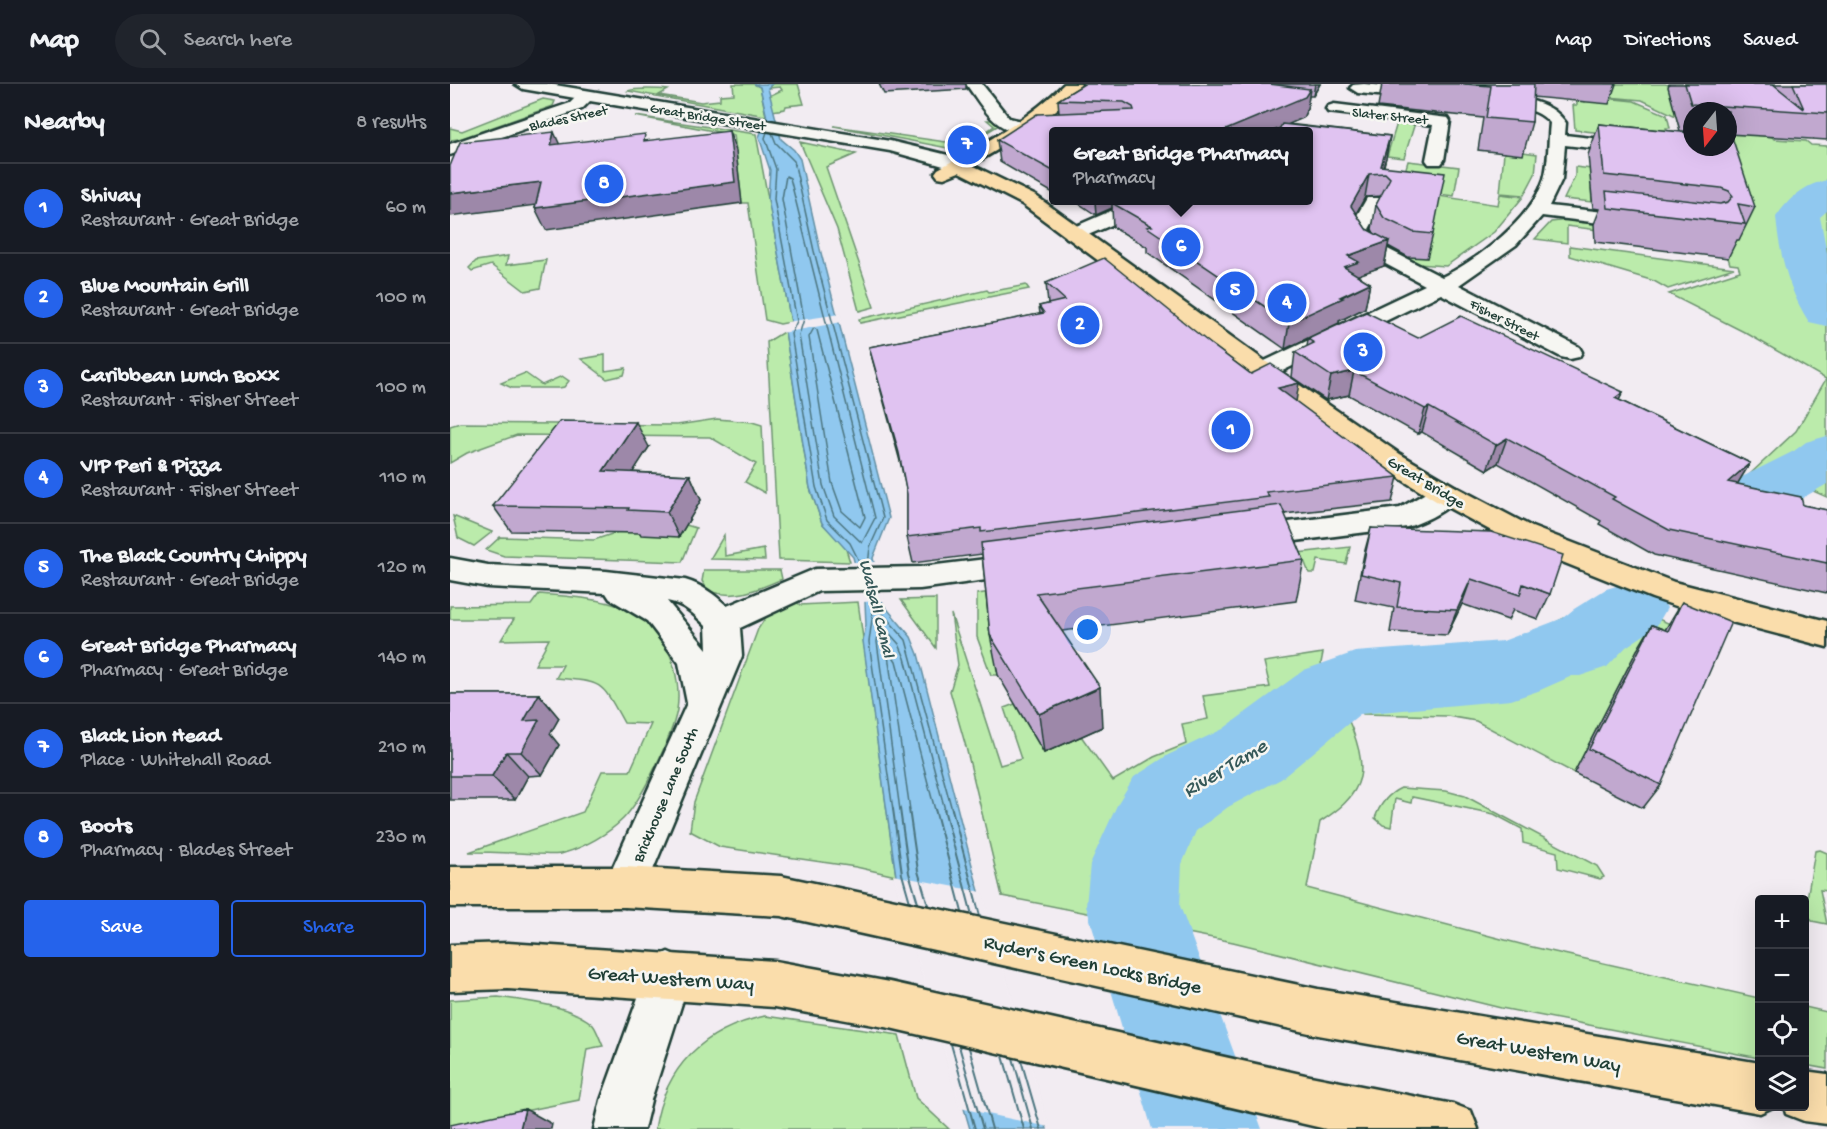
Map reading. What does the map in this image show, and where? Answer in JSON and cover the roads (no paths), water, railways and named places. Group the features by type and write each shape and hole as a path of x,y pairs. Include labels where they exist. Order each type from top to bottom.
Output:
{"main road":[{"path":"950,169 1018,127 1056,100 1073,84"},
{"name":"Great Bridge","path":"950,169 970,185 1049,227 1074,234"},
{"name":"Great Bridge","path":"950,169 1029,200 1263,371 1390,460 1446,494 1521,534 1681,597 1827,634"},
{"path":"450,887 625,887"},
{"name":"Ryder's Green Locks Bridge","path":"625,887 781,896 1318,1012"},
{"name":"Great Western Way","path":"450,968 508,966 775,984 890,1005 1305,1100 1453,1129"},
{"name":"Great Western Way","path":"1318,1012 1755,1087"},
{"path":"1809,1097 1827,1099"}],"street":[{"name":"Great Bridge Street","path":"523,84 822,135 950,169"},
{"path":"974,84 1004,122 1018,127 1049,129"},
{"path":"1359,86 1441,96 1442,93"},
{"name":"Slater Street","path":"1359,86 1331,109 1442,121 1435,160"},
{"name":"Blades Street","path":"450,150 576,106 586,96"},
{"name":"Fisher Street","path":"1263,371 1461,276 1509,241 1537,210 1553,179 1558,123 1554,115 1543,109 1477,100"},
{"name":"Blades Street","path":"506,130 630,104"},
{"path":"1557,140 1649,149"},
{"name":"Fisher Street","path":"1374,201 1359,229 1370,249 1570,352"},
{"path":"1074,234 1144,205"},
{"path":"1537,210 1657,223"},
{"path":"1223,540 1407,517 1446,494"},
{"path":"452,568 488,576 606,582 685,592 703,603 723,622 815,580 920,578 1057,561"},
{"path":"606,582 659,612 696,660 704,700"},
{"name":"Brickhouse Lane South","path":"625,887 725,656 723,622"},
{"path":"619,1129 626,1100 668,975"}],"water":[{"name":"Walsall Canal","path":"754,84 772,84 768,88 781,139 794,150 800,159 820,249 889,518 873,558 883,604 911,637 918,654 975,877 1047,1129 970,1129 896,876 863,641 866,625 865,602 853,557 822,523 810,488 785,331 791,322 768,199 770,170 759,137 767,118 760,87"}],"waterway":[{"name":"River Tame","path":"1827,192 1807,205 1798,217 1804,254 1827,311"},
{"name":"River Tame","path":"1755,497 1816,465 1827,455"},
{"name":"River Tame","path":"1207,1129 1133,906 1136,864 1149,831 1165,804 1198,781 1252,754 1332,692 1355,683 1511,670 1563,647 1580,647 1600,628 1631,608"}],"place":[{"name":"Black Lion Head","path":"967,145"},
{"name":"Boots","path":"604,184"},
{"name":"Great Bridge Pharmacy","path":"1181,247"},
{"name":"The Black Country Chippy","path":"1235,291"},
{"name":"VIP Peri & Pizza","path":"1287,303"},
{"name":"Blue Mountain Grill","path":"1080,325"},
{"name":"Caribbean Lunch Boxx","path":"1363,352"},
{"name":"Shivay","path":"1231,430"}]}
